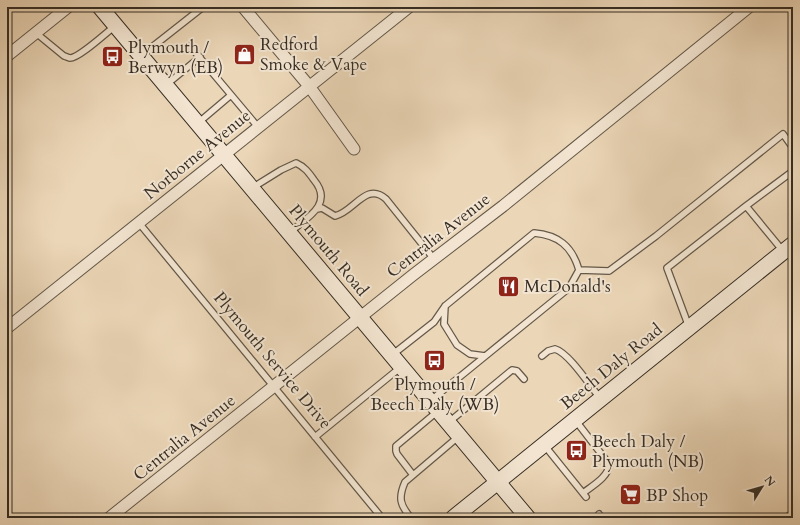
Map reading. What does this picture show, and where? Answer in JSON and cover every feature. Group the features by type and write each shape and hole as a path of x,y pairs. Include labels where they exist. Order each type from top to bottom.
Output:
{"main road":[{"name":"Plymouth Road","path":"100,7 361,317 526,517"},
{"name":"Beech Daly Road","path":"457,517 600,398 788,248"}],"street":[{"path":"7,56 68,7"},
{"path":"243,7 309,86 354,149"},
{"name":"Norborne Avenue","path":"7,328 409,7"},
{"name":"Centralia Avenue","path":"109,518 434,259 503,206 748,7"}],"lane":[{"path":"141,56 203,7"},
{"path":"36,33 64,56 69,58 75,57 87,49 115,26"},
{"path":"190,46 258,127"},
{"path":"166,85 200,58"},
{"path":"197,123 231,95"},
{"path":"579,270 609,271 656,236 783,134 793,148"},
{"path":"252,188 281,170 296,163 303,166 319,186 322,199 317,209 290,233"},
{"path":"689,327 667,268 793,171"},
{"path":"317,209 322,208 335,216 341,215 365,196 373,193 380,194 386,199 434,259"},
{"path":"746,206 788,248"},
{"name":"Plymouth Service Drive","path":"139,223 382,518"},
{"path":"315,437 397,361 434,322 445,306 534,233 546,234 560,240 576,258 579,270 569,288 485,356 396,446 397,454 413,475"},
{"path":"445,306 444,324 457,345 470,354 485,356"},
{"path":"542,356 555,348 560,350 600,398"},
{"path":"448,422 512,370 517,371 524,379"},
{"path":"544,445 584,495 605,475 609,469 609,464 574,420"},
{"path":"411,518 401,503 401,491 405,482 459,436"}],"place":[{"name":"Redford Smoke & Vape","path":"244,54"},
{"name":"Plymouth / Berwyn (EB)","path":"112,57"},
{"name":"McDonald's","path":"508,286"},
{"name":"Plymouth / Beech Daly (WB)","path":"435,360"},
{"name":"Beech Daly / Plymouth (NB)","path":"577,451"},
{"name":"BP Shop","path":"631,495"}]}
